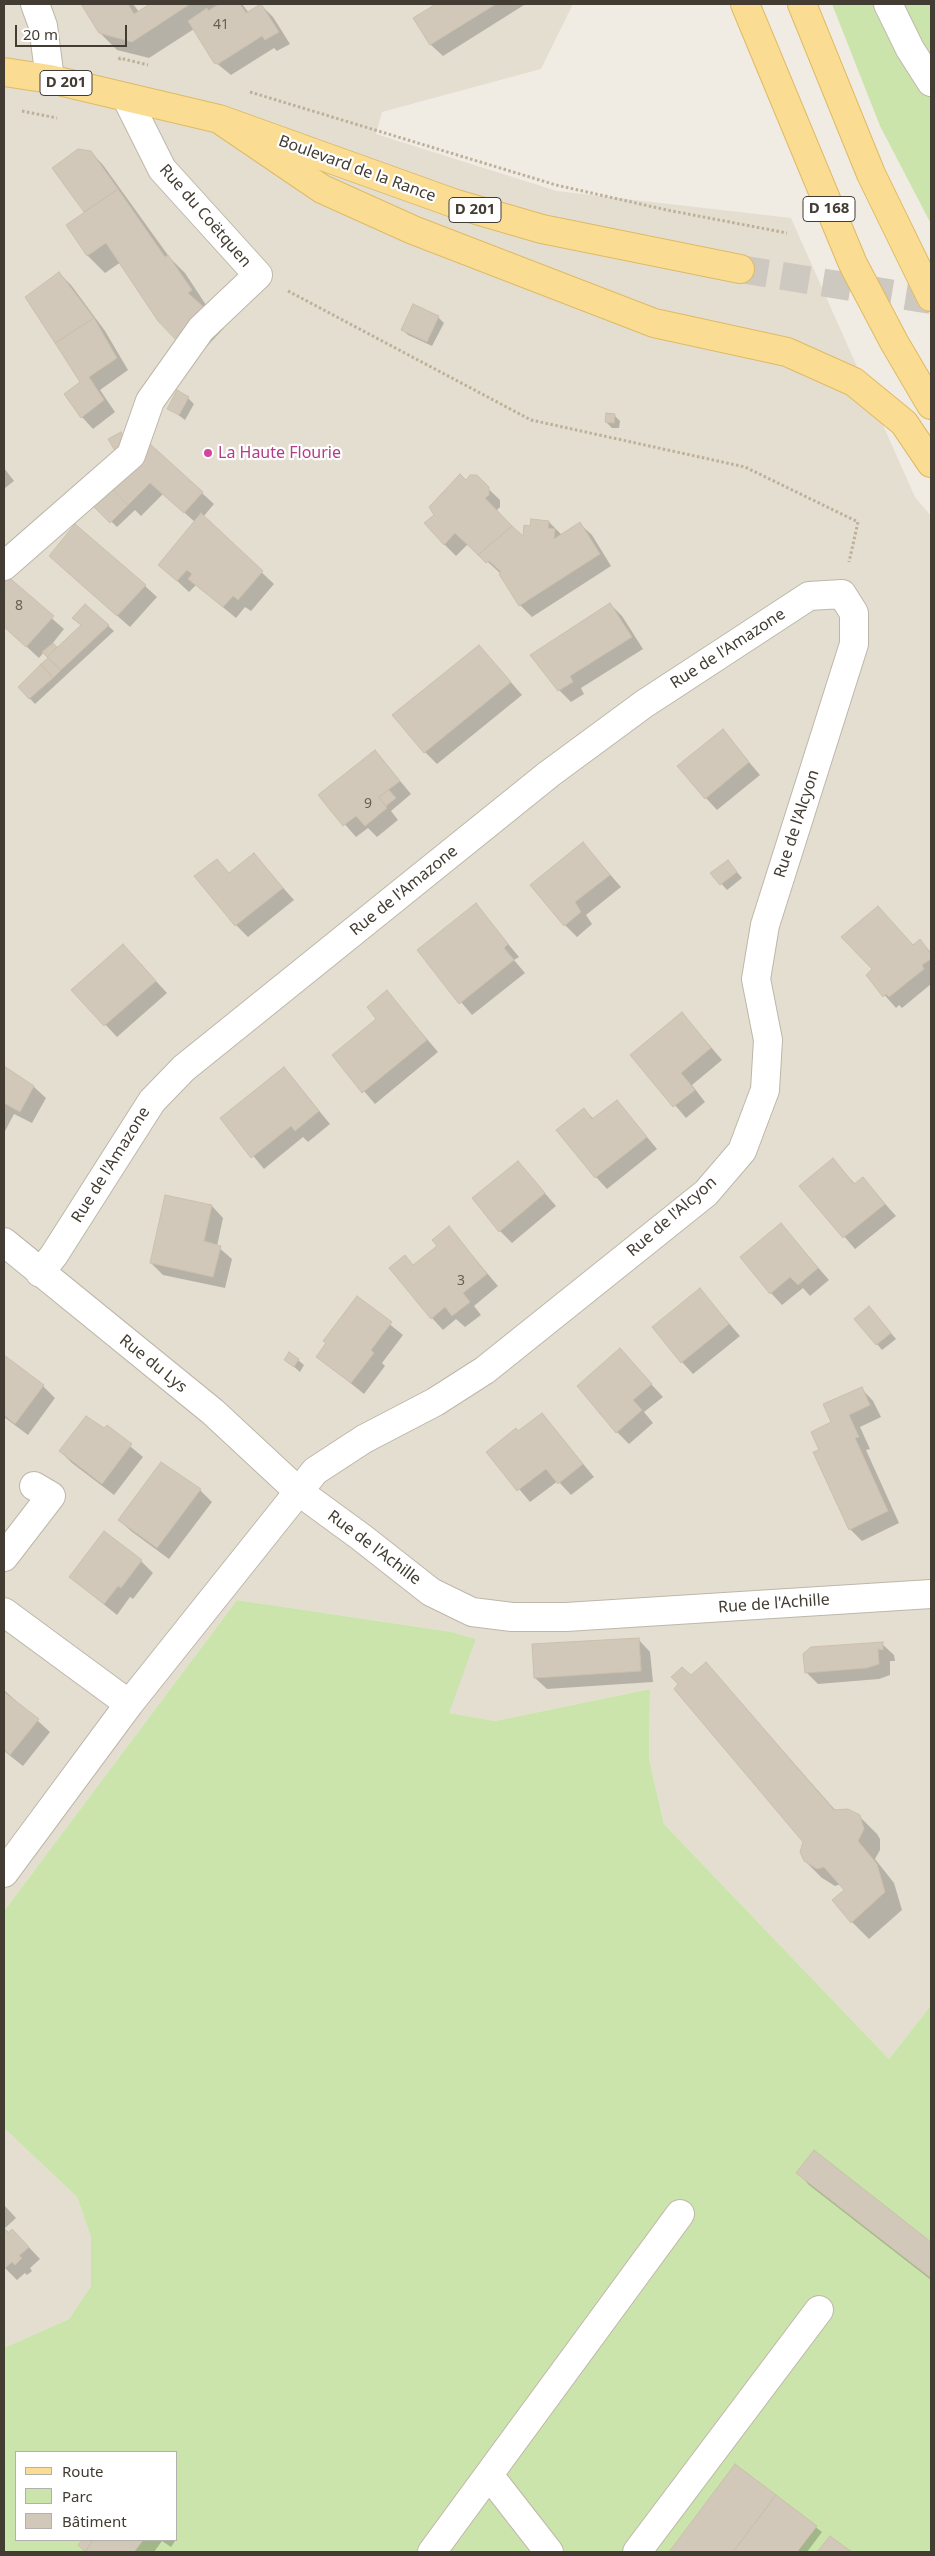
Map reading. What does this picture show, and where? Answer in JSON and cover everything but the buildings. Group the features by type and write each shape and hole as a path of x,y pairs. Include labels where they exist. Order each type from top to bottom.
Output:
{"main road":[{"name":"D 168","path":"745,4 853,264 894,342 931,405"},
{"name":"D 168","path":"802,4 871,174 931,297"},
{"name":"Boulevard de la Rance","path":"4,72 50,79 126,99 219,119 456,204 542,229 740,269"},
{"path":"219,119 322,189 413,230 654,323 787,352 854,382 904,423 931,463"}],"street":[{"path":"35,4 43,26 50,79"},
{"path":"888,4 910,49 931,82"},
{"name":"Rue du Coëtquen","path":"4,566 131,455 150,401 195,337 258,275 162,170 126,99"},
{"name":"Rue de l'Amazone","path":"40,1272 54,1255 152,1100 184,1068 549,774 644,704 809,596 842,594"},
{"name":"Rue de l'Alcyon","path":"298,1491 315,1471 364,1439 435,1402 485,1370 706,1193 742,1151 765,1090 768,1040 756,979 765,925 854,644 854,613 842,594"},
{"name":"Rue du Lys","path":"4,1242 213,1412 298,1491"},
{"path":"4,1557 51,1496 34,1486"},
{"path":"4,1873 128,1704 298,1491"},
{"name":"Rue de l'Achille","path":"298,1491 431,1592 472,1612 512,1617 566,1617 931,1594"},
{"path":"4,1612 128,1704"},
{"path":"432,2552 680,2214"},
{"path":"637,2552 819,2310"},
{"path":"489,2475 549,2552"}],"path":[{"path":"258,275 531,420 745,467 858,522 842,594"}],"shaded area":[{"path":"4,4 573,4 541,69 382,112 376,134 557,191 791,218 915,497 931,516 931,2005 889,2059 664,1824 649,1759 650,1689 495,1721 448,1713 476,1639 452,1632 237,1600 4,1911"},
{"path":"4,2128 77,2197 91,2237 91,2286 69,2319 4,2348"}],"green space":[{"path":"832,4 931,4 931,224 880,126"},
{"path":"237,1600 452,1632 476,1639 449,1713 495,1721 650,1689 649,1759 664,1824 889,2059 931,2005 931,2552 4,2552 4,2348 69,2319 91,2286 91,2237 77,2197 4,2128 4,1911"}],"tunnel":[{"path":"740,269 931,300"}],"place":[{"name":"La Haute Flourie","path":"208,453"}]}
